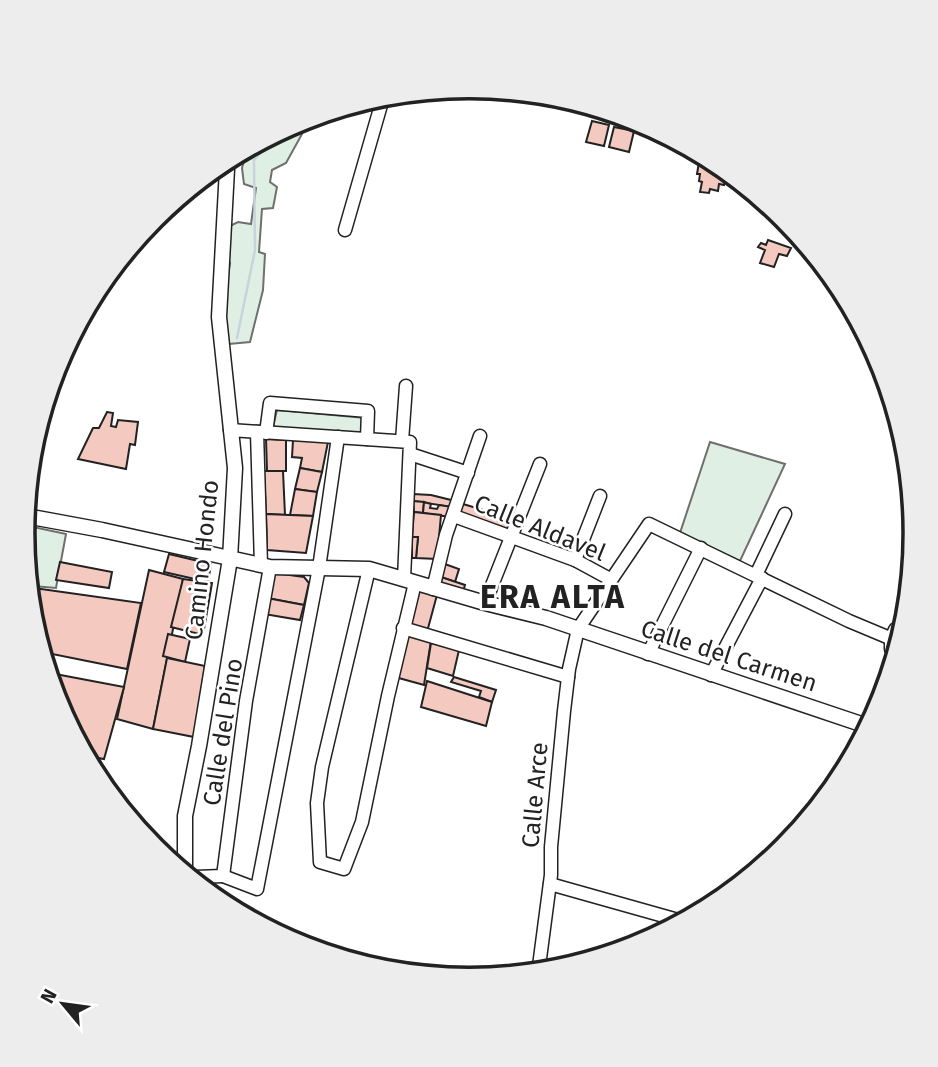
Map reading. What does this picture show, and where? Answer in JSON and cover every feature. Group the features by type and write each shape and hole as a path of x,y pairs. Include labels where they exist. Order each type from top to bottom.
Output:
{"main road":[{"name":"Camino Hondo","path":"185,862 185,816 230,559 235,468 219,317 227,174"},
{"name":"Calle del Carmen","path":"36,518 265,566 369,569 433,589 547,618 859,723"}],"street":[{"path":"345,230 380,109"},
{"path":"402,441 406,386"},
{"name":"Calle del Pino","path":"223,876 246,701 254,665 265,566 262,433 270,403 368,411 367,439"},
{"path":"230,430 410,442 409,581 403,628 362,822 344,869 320,862 317,803 322,767 369,569"},
{"path":"433,589 446,535 480,436"},
{"path":"203,877 223,876 257,889 318,568 338,437"},
{"path":"410,454 468,472"},
{"path":"485,603 540,464"},
{"path":"575,560 600,496"},
{"path":"711,675 759,577 785,514"},
{"name":"Calle Aldavel","path":"454,516 575,560 610,579"},
{"path":"578,629 649,524 849,621 890,638"},
{"path":"648,653 701,548"},
{"path":"403,628 568,677"},
{"name":"Calle Arce","path":"540,962 550,884 568,677 578,629"},
{"path":"550,884 670,918"}],"green space":[{"path":"302,134 286,163 272,170 270,182 277,187 273,208 262,209 259,252 265,254 263,290 250,342 229,344 224,326 230,263 225,253 226,228 238,222 251,224 256,188 244,184 243,163 252,158"},
{"path":"277,410 366,418 363,435 273,427"},
{"path":"710,442 785,464 740,561 680,533"},
{"path":"35,527 66,534 56,588 39,586"}],"building":[{"path":"592,121 609,125 604,146 586,142"},
{"path":"614,127 634,132 629,152 609,147"},
{"path":"698,166 724,185 719,184 718,191 710,189 709,193 700,192 702,182 699,181 700,174 697,174"},
{"path":"768,240 791,248 787,256 779,254 774,267 760,263 765,250 758,247 761,243 766,245"},
{"path":"107,412 113,413 111,426 116,427 118,420 138,422 135,445 130,444 126,469 78,459 93,428 99,428"},
{"path":"266,439 286,440 286,471 267,471"},
{"path":"293,440 328,442 322,472 300,468 302,458 292,457"},
{"path":"300,468 322,472 317,492 295,489"},
{"path":"264,471 283,471 285,515 266,514"},
{"path":"295,489 317,492 313,516 290,515"},
{"path":"413,494 455,501 452,507 413,501"},
{"path":"413,501 424,502 423,513 414,512"},
{"path":"424,502 431,504 430,508 437,509 439,505 452,507 450,517 423,513"},
{"path":"463,504 510,518 507,530 458,512"},
{"path":"414,512 441,515 437,559 416,558 418,537 412,537"},
{"path":"266,514 313,516 306,553 267,550"},
{"path":"412,537 418,537 416,558 412,558"},
{"path":"169,554 211,564 208,582 164,572"},
{"path":"60,562 112,572 109,588 56,580"},
{"path":"442,563 459,569 455,582 438,576"},
{"path":"149,570 183,579 153,729 117,719"},
{"path":"275,573 304,577 309,583 304,605 267,598 270,577"},
{"path":"438,576 465,585 463,592 436,584"},
{"path":"183,579 212,583 203,635 171,627"},
{"path":"39,589 141,603 127,669 52,654"},
{"path":"417,589 437,595 427,632 408,626"},
{"path":"267,598 304,605 300,620 264,614"},
{"path":"405,632 431,641 424,685 395,677"},
{"path":"168,634 190,639 185,662 163,656"},
{"path":"431,643 459,650 453,676 427,668"},
{"path":"167,658 205,666 194,737 153,729"},
{"path":"59,675 124,687 104,759 98,758 93,750"},
{"path":"454,677 496,690 492,702 479,697 481,691 451,682"},
{"path":"427,681 492,702 486,726 421,707"}],"waterway":[{"path":"237,338 255,250 254,160 260,154"}],"district":[{"name":"ERA ALTA","path":"553,597"}]}
